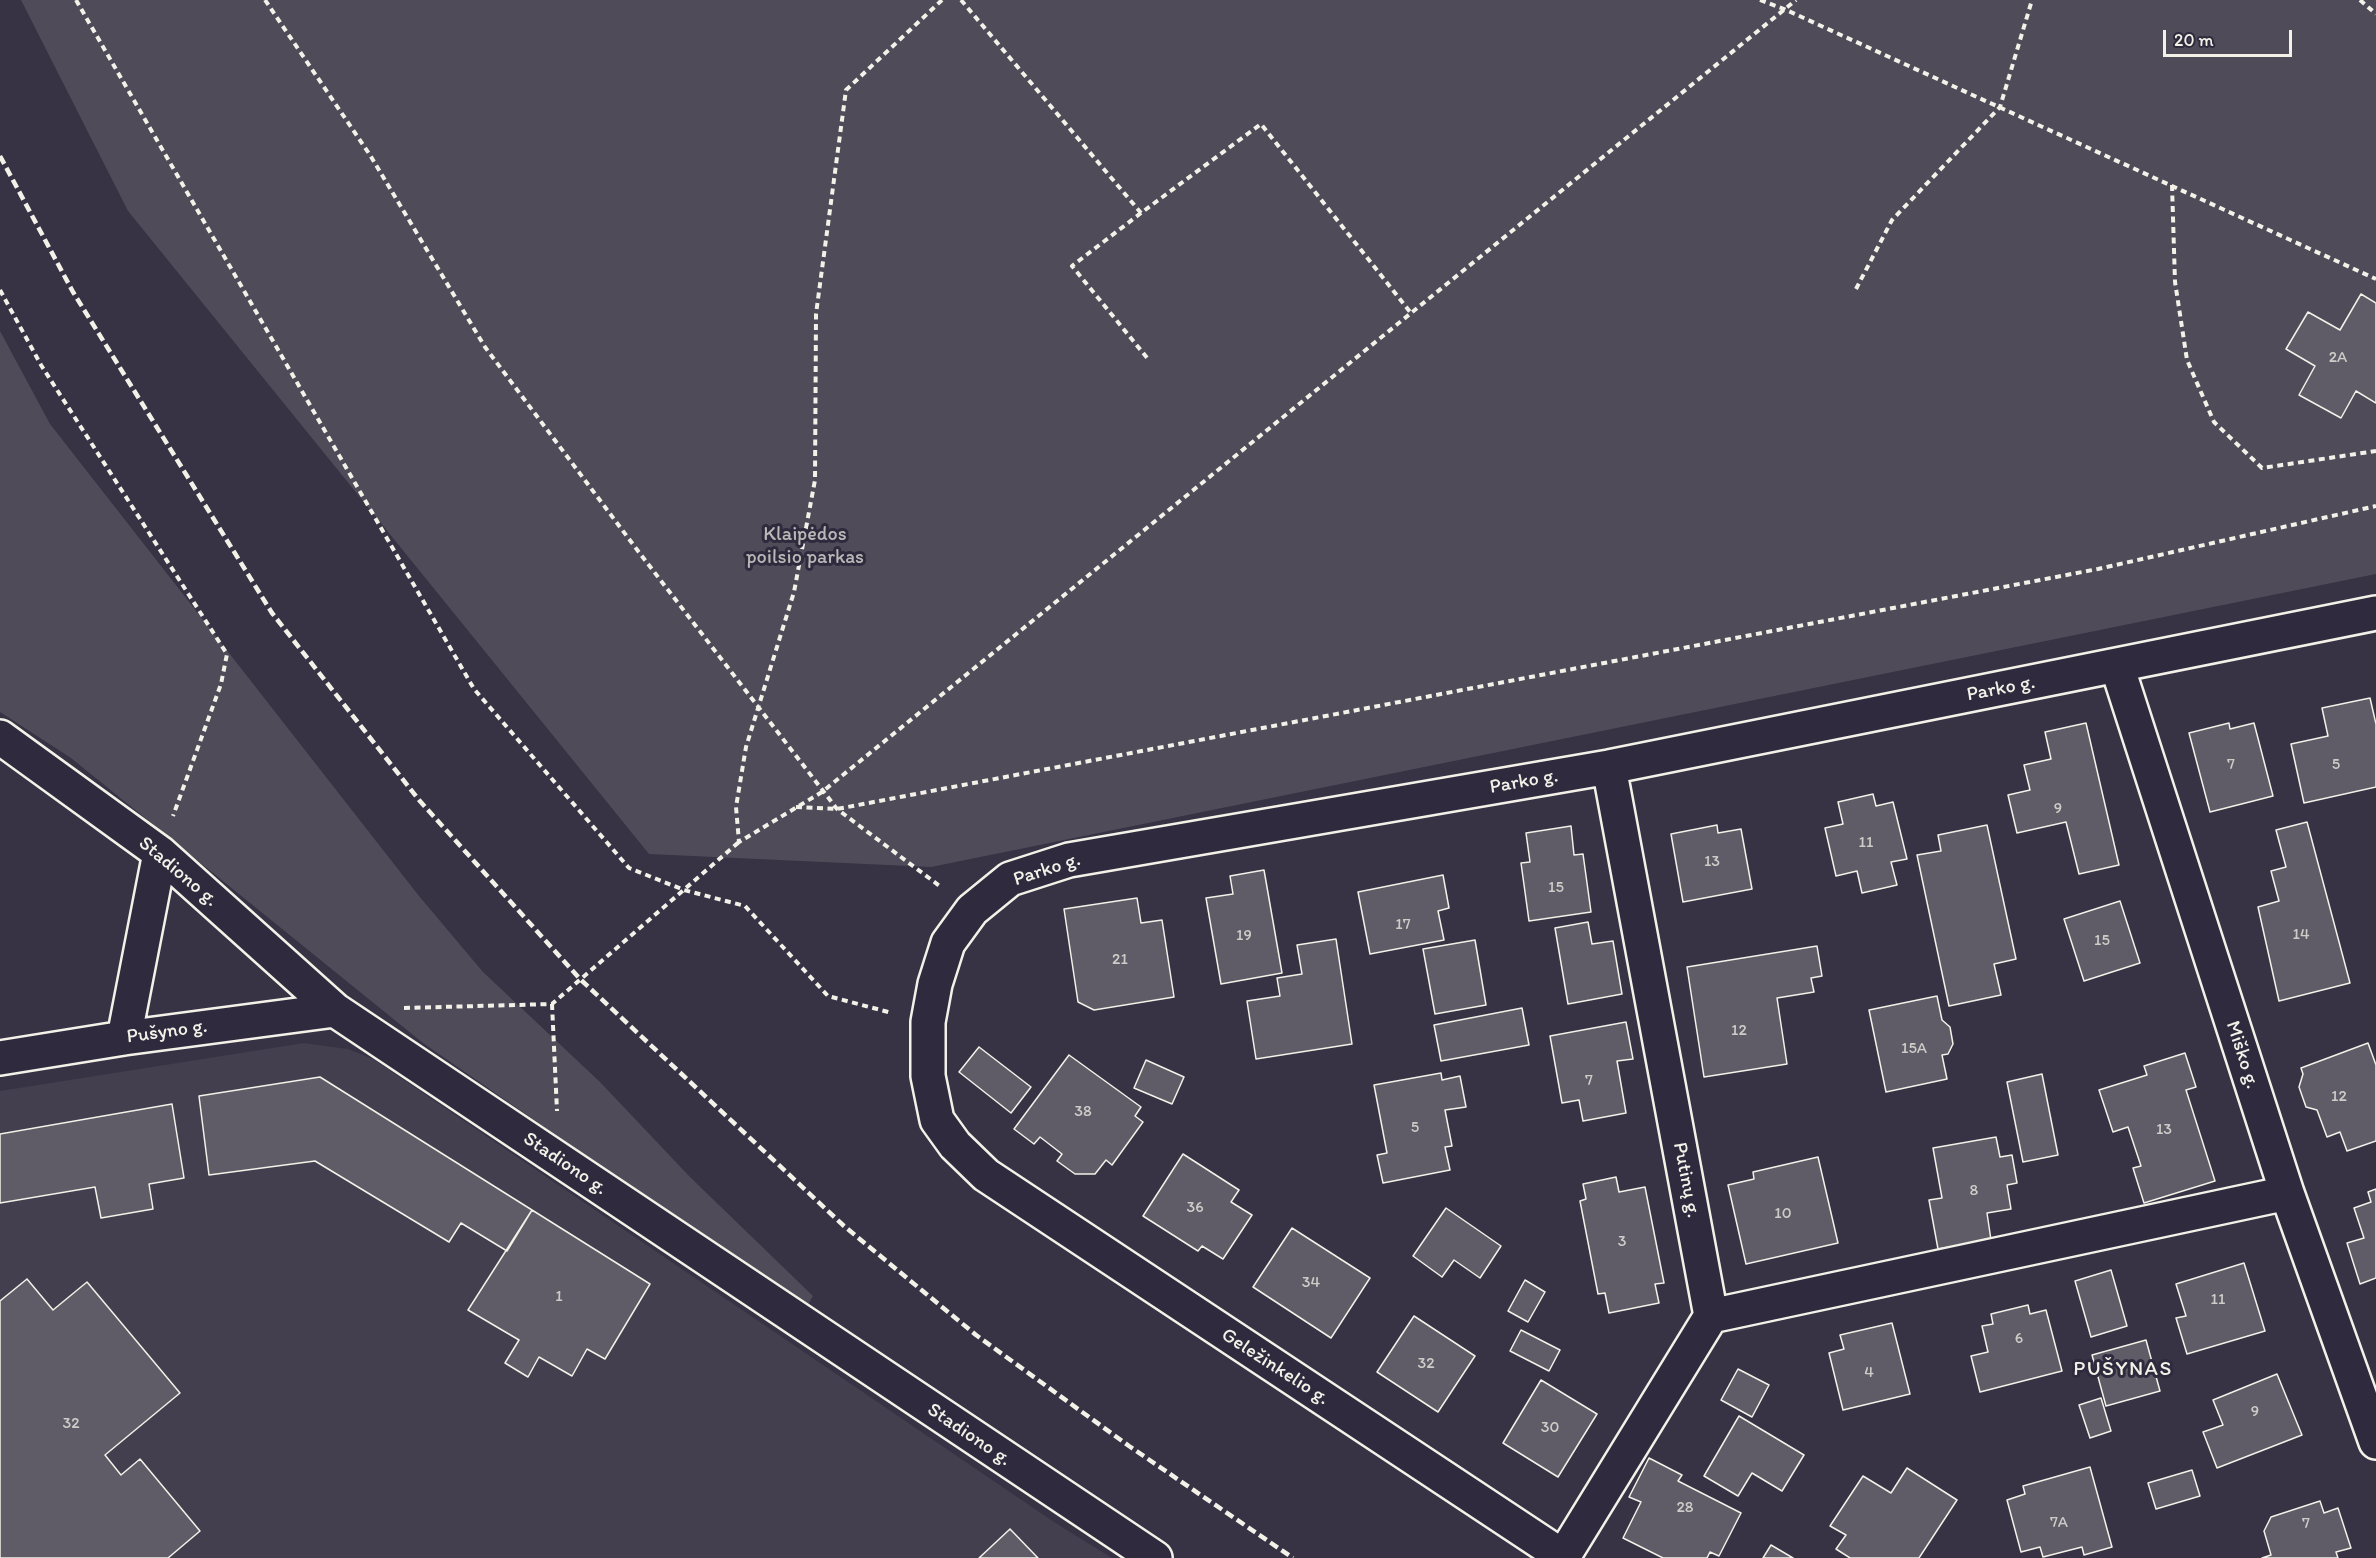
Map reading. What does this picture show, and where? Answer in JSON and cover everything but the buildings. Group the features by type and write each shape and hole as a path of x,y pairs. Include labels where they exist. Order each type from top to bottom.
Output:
{"street":[{"name":"Parko g.","path":"986,1175 955,1146 937,1120 928,1076 928,1022 935,984 948,942 972,910 1011,879 1069,860 1610,767 2376,613"},
{"name":"Miško g.","path":"2117,666 2287,1193 2376,1442"},
{"name":"Stadiono g.","path":"0,737 159,853 335,1010 1155,1558"},
{"name":"Putinų g.","path":"1610,767 1711,1316"},
{"path":"124,1038 159,853"},
{"name":"Pušyno g.","path":"0,1058 124,1038 335,1010"},
{"name":"Geležinkelio g.","path":"986,1175 1564,1557"},
{"path":"1564,1557 1711,1316 2287,1193"}],"path":[{"path":"76,0 474,689 629,868 684,890 745,906 828,996 928,1022"},
{"path":"265,0 370,154 485,347 822,792 837,809 972,910"},
{"path":"739,842 736,807 746,747 757,705 794,592 815,480 816,315 846,90 942,0"},
{"path":"961,0 1141,213"},
{"path":"1760,0 2000,106 2376,279"},
{"path":"335,1010 552,1004 739,842 822,792 1796,0"},
{"path":"1857,289 1892,220 2000,106 2032,0"},
{"path":"2360,0 2376,14"},
{"path":"1148,359 1072,266 1261,124 1411,314"},
{"path":"2172,185 2175,282 2187,360 2214,422 2262,468 2376,451"},
{"path":"0,290 59,393 228,654 221,684 159,853"},
{"path":"796,807 837,809 2098,569 2376,506"},
{"path":"552,1004 559,1159"}],"shaded area":[{"path":"304,1043 348,1049 373,1059 1054,1522 1112,1558 0,1558 0,1091"}],"green space":[{"name":"Klaipėdos poilsio parkas","path":"21,0 2376,0 2376,574 931,867 649,854 128,211"},
{"path":"0,331 50,424 419,896 483,972 600,1082 690,1177 813,1296 806,1308 423,1043 71,758 0,712"}],"railway":[{"path":"0,156 73,292 272,613 419,800 580,979 844,1226 976,1335 1129,1446 1293,1558"}],"district":[{"name":"PUŠYNAS","path":"2123,1370"}]}
